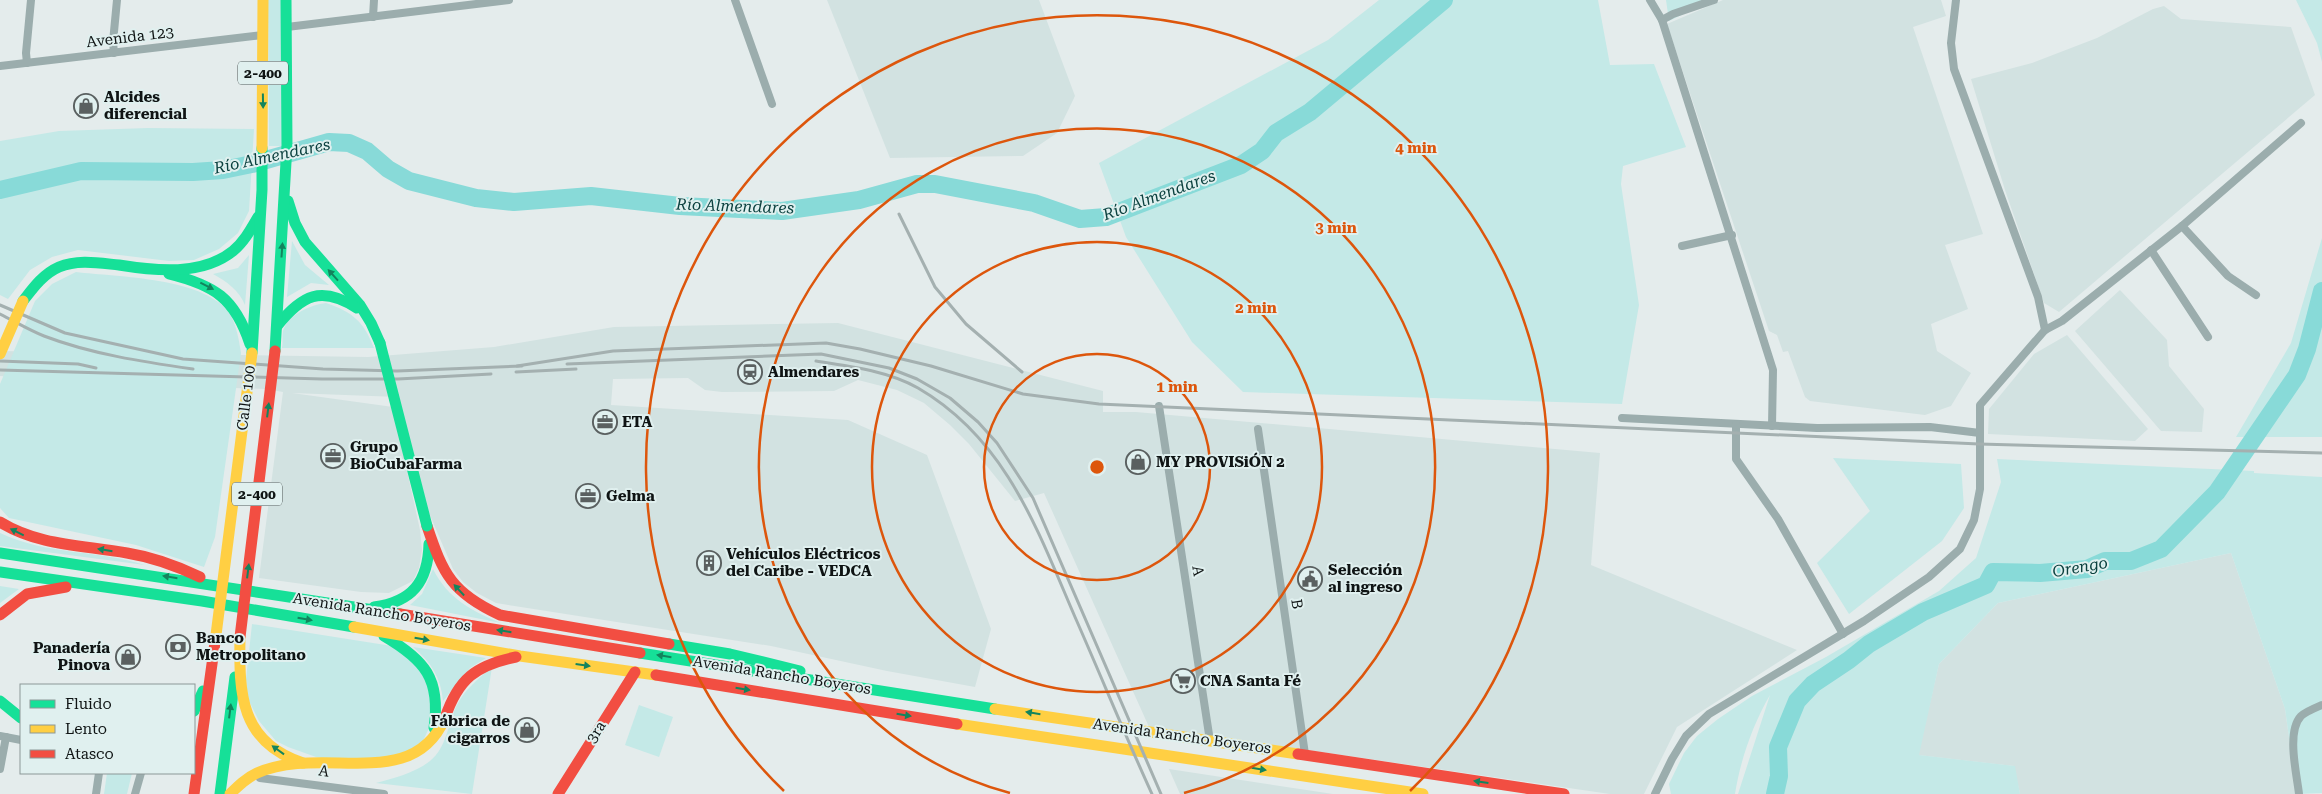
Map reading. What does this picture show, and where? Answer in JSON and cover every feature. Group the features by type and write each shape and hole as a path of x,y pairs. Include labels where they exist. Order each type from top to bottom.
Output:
{"main road":[{"name":"Calle 100","path":"194,794 252,353 264,146 263,0"},
{"name":"Calle 100","path":"220,794 277,327 286,186 286,0"},
{"path":"286,186 289,206 302,238 313,253 370,316 380,343 427,526 441,566 459,592 469,600 500,615 730,654 798,670 849,687"},
{"path":"0,354 23,301 39,280 66,264 88,262 144,268 193,268 220,260 238,248 251,232 261,209"},
{"path":"144,268 194,280 223,295 238,311 246,328 252,353"},
{"path":"277,327 290,308 300,301 315,295 330,295 347,300 358,309 372,326 380,343"},
{"path":"0,522 16,532 35,539 129,554 177,567 218,585"},
{"path":"337,605 378,607 394,604 411,594 422,582 426,574 429,560 427,526"},
{"name":"Avenida Rancho Boyeros","path":"0,553 218,585 849,687 1564,794"},
{"name":"Avenida Rancho Boyeros","path":"0,572 211,603 520,656 635,672 1028,735 1423,794"},
{"path":"0,615 27,594 39,590 81,585"},
{"path":"357,628 374,631 394,641 421,662 431,675 437,696 437,718 432,736 420,757"},
{"path":"195,709 205,684 216,634"},
{"path":"240,637 240,681 243,702 250,720 268,743 279,752 299,762 323,768"},
{"path":"230,794 245,779 257,772 280,767 369,771 398,768 420,757 438,738 452,696 461,684 491,664 520,656"},
{"name":"3ra","path":"558,794 635,672"},
{"path":"0,701 20,717"}],"street":[{"path":"27,63 26,53 31,0"},
{"path":"114,53 113,42 117,0"},
{"path":"373,17 374,0"},
{"path":"287,27 508,0"},
{"path":"735,0 772,104"},
{"path":"1650,0 1662,20 1732,235 1773,370 1772,426"},
{"path":"1662,20 1673,14 1714,0"},
{"path":"1956,0 1951,43 1954,70 2038,297 2045,330"},
{"name":"Avenida 123","path":"0,66 263,35"},
{"path":"1655,794 1672,759 1686,736 1710,714 1843,634 1929,577 1960,549 1974,520 1980,490 1980,405 2045,330 2062,321 2182,226 2301,123"},
{"path":"2182,226 2228,276 2256,295"},
{"path":"1682,246 1732,235"},
{"path":"2151,250 2208,337"},
{"name":"A","path":"1159,406 1210,741"},
{"path":"1622,418 1816,428 1930,427 1980,433"},
{"path":"1736,424 1736,459 1778,519 1843,634"},
{"name":"B","path":"1258,428 1305,754"},
{"path":"2299,794 2294,752 2294,732 2300,717 2322,705"},
{"path":"0,769 3,737 20,740"},
{"path":"96,794 99,774"},
{"path":"135,794 141,774"},
{"name":"A","path":"260,778 384,794"}],"shaded area":[{"path":"268,0 281,0 282,146 269,146"},
{"path":"827,0 1039,0 1075,96 1057,133 1023,156 890,158"},
{"path":"1379,0 1598,0 1610,65 1654,64 1686,147 1623,166 1621,184 1639,305 1622,404 1243,392 1192,342 1126,237 1099,163 1328,40"},
{"path":"1666,0 1712,0 1669,21"},
{"path":"1723,0 1941,0 1946,16 1913,27 1983,234 1945,245 1968,309 1931,324 1937,351 1971,373 1951,406 1925,415 1810,401 1805,397 1788,351 1783,352 1777,335 1769,331 1667,24"},
{"path":"2296,0 2322,0 2322,62 2317,43"},
{"path":"2164,6 2181,19 2291,27 2315,95 2059,312 2044,303 2005,190 1971,79 2032,63 2097,38 2153,9"},
{"path":"148,128 254,129 249,211 238,233 219,249 194,260 169,261 78,250 52,257 30,270 8,299 0,295 0,141 59,131"},
{"path":"2322,238 2322,437 2236,437 2291,343"},
{"path":"292,241 305,265 329,285 311,283 287,297"},
{"path":"249,255 245,305 232,287 213,274 238,268"},
{"path":"76,272 160,281 183,286 203,293 220,303 231,316 241,353 215,537 204,567 136,545 9,518 0,508 0,384 35,301 52,284"},
{"path":"2120,290 2167,340 2169,366 2204,409 2202,432 2161,431 2075,331"},
{"path":"326,303 343,310 356,319 366,331 374,348 282,348 283,331 290,320 307,308"},
{"path":"838,323 1103,391 1103,412 1136,412 1600,453 1591,565 1797,650 1677,727 1644,794 1610,794 1149,727 1044,493 1015,501 969,444 950,425 924,403 897,390 858,380 834,391 722,392 705,390 688,378 613,379 611,405 848,420 927,455 991,629 975,687 887,671 771,646 496,603 477,593 463,582 453,569 429,513 398,397 292,393 393,407 420,530 422,550 419,568 413,581 389,593 361,592 259,578 283,392 266,389 117,384 0,376 0,351 368,357 494,347 614,327"},
{"path":"2067,335 2148,429 2135,441 1988,434 1989,409 2034,354"},
{"path":"1833,458 1961,464 1964,508 1942,541 1849,614 1817,563 1870,511"},
{"path":"1997,459 2254,471 2254,473 2322,477 2322,793 2297,794 2285,709 2231,553 1998,603 1939,664 1919,755 2015,766 2020,794 1738,794 1770,695 1748,743 1735,794 1671,794 1669,784 1684,753 1697,736 1718,719 1752,696 1826,657 1939,591 1976,558 2001,482"},
{"path":"0,533 35,545 127,560 145,565 0,546"},
{"path":"2231,553 2285,709 2297,794 2020,794 2014,766 1918,755 1939,664 1998,603"},
{"path":"433,569 453,596 471,609 501,623 410,605 422,594"},
{"path":"0,586 19,589 0,603"},
{"path":"252,624 392,646 422,670 432,691 430,726 422,743 406,758 385,765 344,763 316,757 276,741 259,721 248,699 246,679"},
{"path":"413,647 486,658 470,668 443,701 440,685 434,671"},
{"path":"492,667 472,794 376,783 411,772 430,761 436,755 443,743 459,701 472,685"},
{"path":"639,705 673,717 659,757 625,745"},
{"path":"1169,769 1333,794 1180,794"},
{"path":"107,774 132,774 127,794 104,794"}],"waterway":[{"name":"Río Almendares","path":"0,190 81,171 193,172 223,170 252,164 329,142 349,143 367,151 388,169 409,181 476,198 514,202 591,196 680,206 782,211 859,200 917,184 935,184 1034,203 1080,219 1106,217 1241,165 1262,151 1276,133 1310,112 1444,0"},
{"name":"Orengo","path":"1775,794 1779,776 1778,747 1797,701 1813,684 1869,644 1923,612 1986,585 1993,572 2040,573 2087,569 2105,561 2131,561 2161,549 2217,492 2297,375 2307,349 2322,291"}],"railway":[{"path":"899,214 935,287 966,324 1022,372"},
{"path":"0,305 65,333 183,359 323,369 397,371 522,366"},
{"path":"0,314 44,336 80,348 193,369"},
{"path":"517,366 613,351 826,343 931,366 1023,394 1099,404 1979,444 2322,453"},
{"path":"567,364 821,354 889,368 917,379 950,398 978,422 997,443 1033,498 1161,794"},
{"path":"0,361 78,364 96,368"},
{"path":"816,361 881,373 918,388 948,409 974,433 996,460 1032,519 1047,551 1152,794"},
{"path":"516,372 576,369"},
{"path":"0,370 322,379 398,379 491,374"}],"traffic: fast":[{"path":"275,351 287,145 286,0"},
{"path":"252,353 262,190 262,148"},
{"path":"288,201 295,223 305,242 360,305 380,343"},
{"path":"23,301 48,273 59,267 74,263 96,263 163,270 178,270 207,265 233,251 247,235 258,217"},
{"path":"169,274 199,283 221,296 237,315 250,344"},
{"path":"277,326 295,307 313,297 322,295 333,297 357,308"},
{"path":"380,343 427,526"},
{"path":"374,607 398,600 408,595 415,588 425,569 429,544"},
{"path":"0,553 400,614"},
{"path":"0,572 202,601 354,627"},
{"path":"384,636 410,654 427,673 435,696 434,728"},
{"path":"669,644 730,654 800,671"},
{"path":"640,653 995,709"},
{"path":"220,794 235,677"},
{"path":"195,709 203,691"},
{"path":"0,701 20,717"}],"traffic: slow":[{"path":"262,148 263,0"},
{"path":"0,354 23,301"},
{"path":"216,635 252,353"},
{"path":"354,627 520,656 656,675"},
{"path":"240,637 243,696 255,729 266,742 282,754 303,763"},
{"path":"995,709 1298,754"},
{"path":"230,794 242,782 253,775 283,765 363,763 388,761 411,755 430,741 445,718"},
{"path":"957,724 1423,794"}],"traffic: jam":[{"path":"240,637 275,351"},
{"path":"0,522 30,536 61,544 146,557 200,577"},
{"path":"427,526 444,569 460,590 471,599 500,615 669,644"},
{"path":"0,615 27,594 66,587"},
{"path":"400,614 640,653"},
{"path":"194,794 216,635"},
{"path":"445,718 456,693 470,676 490,664 516,657"},
{"path":"558,794 635,672"},
{"path":"656,675 957,724"},
{"path":"1298,754 1564,794"}],"place":[{"name":"Alcides diferencial","path":"86,106"},
{"name":"Almendares","path":"750,372"},
{"name":"ETA","path":"605,422"},
{"name":"Grupo BioCubaFarma","path":"333,456"},
{"name":"MY PROVISiÓN 2","path":"1138,462"},
{"name":"Gelma","path":"588,496"},
{"name":"Vehículos Eléctricos del Caribe - VEDCA","path":"709,563"},
{"name":"Selección al ingreso","path":"1310,579"},
{"name":"Banco Metropolitano","path":"178,647"},
{"name":"Panadería Pinova","path":"128,657"},
{"name":"CNA Santa Fé","path":"1183,681"},
{"name":"Fábrica de cigarros","path":"527,730"}]}
